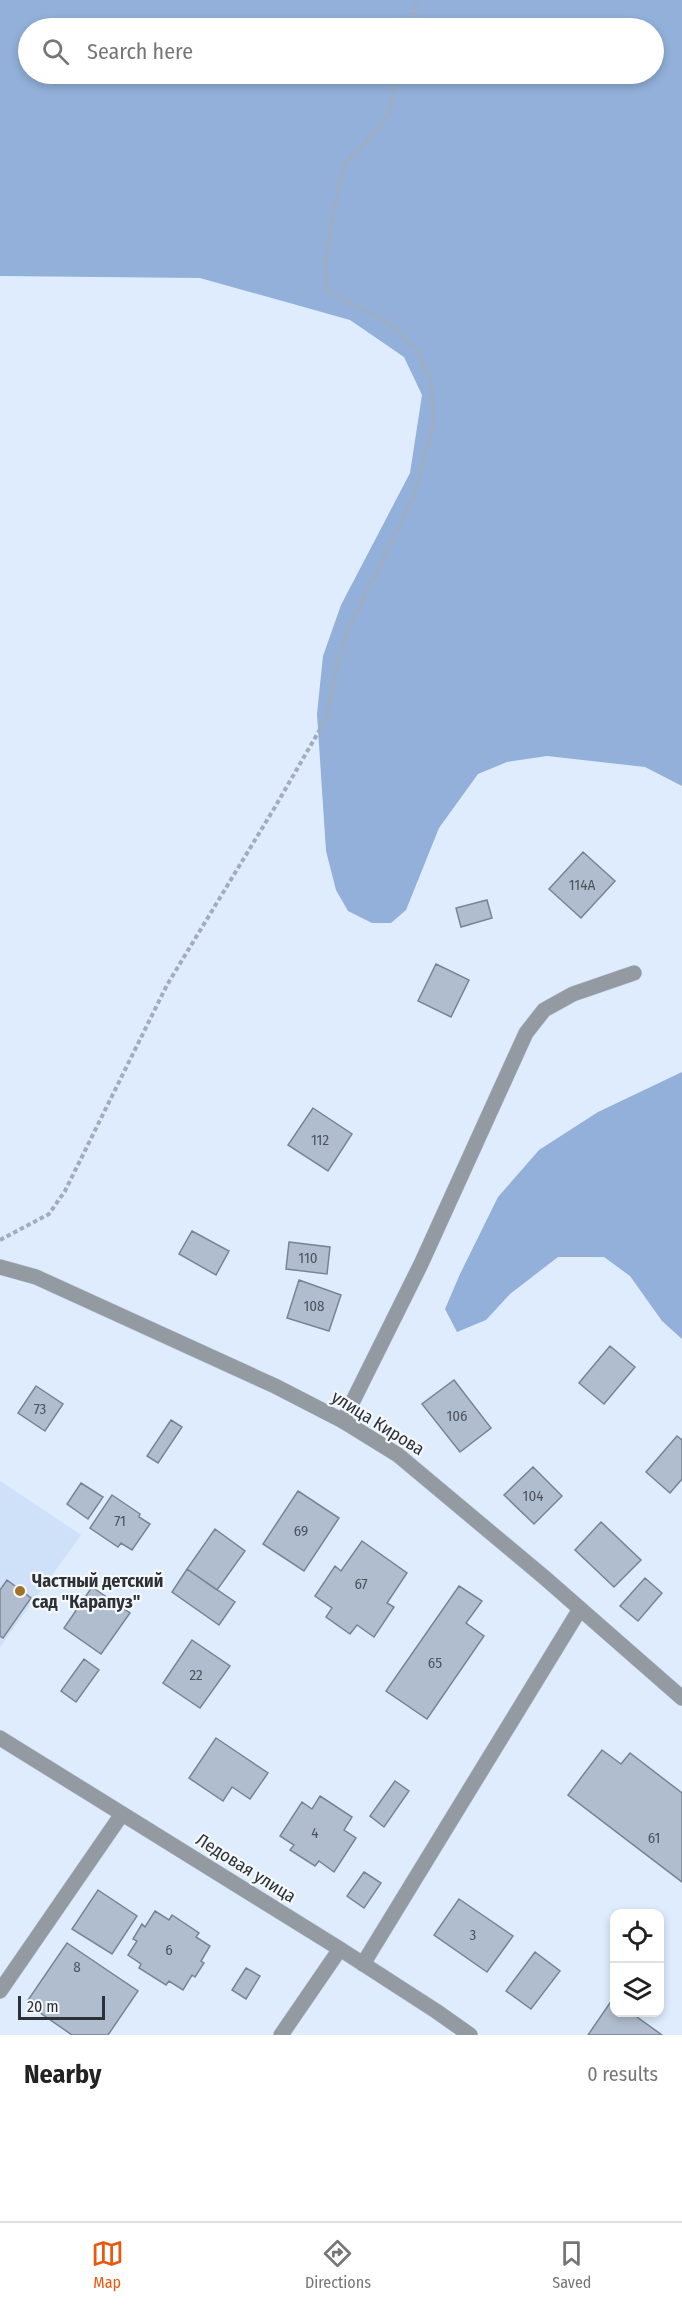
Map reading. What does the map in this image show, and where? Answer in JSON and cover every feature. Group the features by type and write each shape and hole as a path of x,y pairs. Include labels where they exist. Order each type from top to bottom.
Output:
{"street":[{"path":"343,1421 421,1264 526,1032 544,1010 573,994 634,973"},
{"name":"улица Кирова","path":"0,1267 36,1277 275,1386 343,1421 398,1455 682,1698"},
{"path":"363,1964 580,1609"},
{"name":"Ледовая улица","path":"0,1738 340,1949 470,2035"},
{"path":"0,1991 122,1814"},
{"path":"281,2035 340,1949"}],"path":[{"path":"411,18 418,0"},
{"path":"0,1240 49,1214 66,1191 167,985 326,719 335,674 347,632 413,498 434,422 431,382 417,351 386,321 328,292 325,266 333,214 345,163 365,144 388,115 396,84"}],"shaded area":[{"path":"0,0 682,0 682,786 645,767 547,756 507,762 478,774 439,828 406,910 391,923 372,923 348,911 336,890 326,851 317,714 323,656 341,605 410,473 422,395 404,357 350,320 200,278 0,276"},
{"path":"682,1072 682,1339 662,1321 630,1276 604,1257 558,1257 510,1294 486,1320 457,1332 445,1309 498,1197 539,1150 598,1112"},
{"name":"Частный детский сад \"Карапуз\"","path":"0,1481 81,1535 0,1647"}],"building":[{"path":"583,852 615,881 581,918 549,889"},
{"path":"487,900 492,918 461,927 456,908"},
{"path":"436,964 469,980 451,1017 418,1001"},
{"path":"313,1108 352,1134 328,1171 288,1145"},
{"path":"192,1231 229,1251 216,1275 179,1254"},
{"path":"289,1242 330,1247 327,1274 286,1269"},
{"path":"299,1280 341,1295 329,1331 287,1318"},
{"path":"610,1346 635,1367 604,1404 579,1383"},
{"path":"454,1380 491,1428 460,1452 422,1404"},
{"path":"36,1386 63,1404 45,1431 18,1413"},
{"path":"171,1420 182,1427 158,1463 147,1456"},
{"path":"677,1436 682,1440 682,1479 670,1493 646,1472"},
{"path":"533,1467 562,1496 534,1524 504,1495"},
{"path":"81,1483 103,1497 88,1519 67,1504"},
{"path":"298,1491 339,1518 304,1571 263,1544"},
{"path":"112,1495 140,1514 139,1517 150,1524 132,1550 121,1543 118,1547 90,1528"},
{"path":"601,1522 641,1560 614,1587 575,1550"},
{"path":"215,1529 245,1551 217,1590 187,1569"},
{"path":"362,1541 407,1573 387,1603 394,1607 374,1637 357,1625 350,1634 326,1617 332,1608 315,1596 335,1566 341,1571"},
{"path":"187,1569 235,1602 219,1625 172,1592"},
{"path":"645,1578 662,1593 638,1621 620,1606"},
{"path":"7,1580 31,1598 3,1638 0,1636 0,1590"},
{"path":"459,1586 482,1601 466,1623 484,1636 427,1719 386,1691"},
{"path":"92,1587 130,1613 101,1654 64,1628"},
{"path":"192,1640 230,1666 200,1708 163,1683"},
{"path":"84,1659 99,1670 76,1702 61,1691"},
{"path":"216,1738 268,1773 250,1799 232,1787 223,1801 189,1778"},
{"path":"602,1750 621,1764 630,1753 682,1793 682,1882 568,1795"},
{"path":"395,1781 409,1791 384,1827 370,1816"},
{"path":"320,1796 352,1817 344,1830 356,1838 334,1872 319,1861 315,1866 290,1850 294,1845 280,1836 302,1802 312,1809"},
{"path":"364,1872 381,1883 364,1908 347,1896"},
{"path":"98,1890 137,1916 112,1954 72,1929"},
{"path":"459,1899 513,1936 487,1972 434,1935"},
{"path":"155,1911 169,1920 172,1915 199,1933 196,1937 210,1946 201,1961 204,1963 195,1977 192,1975 183,1990 169,1981 166,1985 139,1968 141,1964 128,1955 137,1941 133,1939 142,1924 145,1927"},
{"path":"67,1943 138,1991 108,2035 72,2035 26,2003"},
{"path":"535,1952 560,1971 531,2009 506,1991"},
{"path":"246,1968 260,1976 246,1999 232,1990"},
{"path":"610,2003 610,2017 637,2017 662,2035 588,2035"}],"place":[{"name":"Частный детский сад \"Карапуз\"","path":"20,1591"}]}
